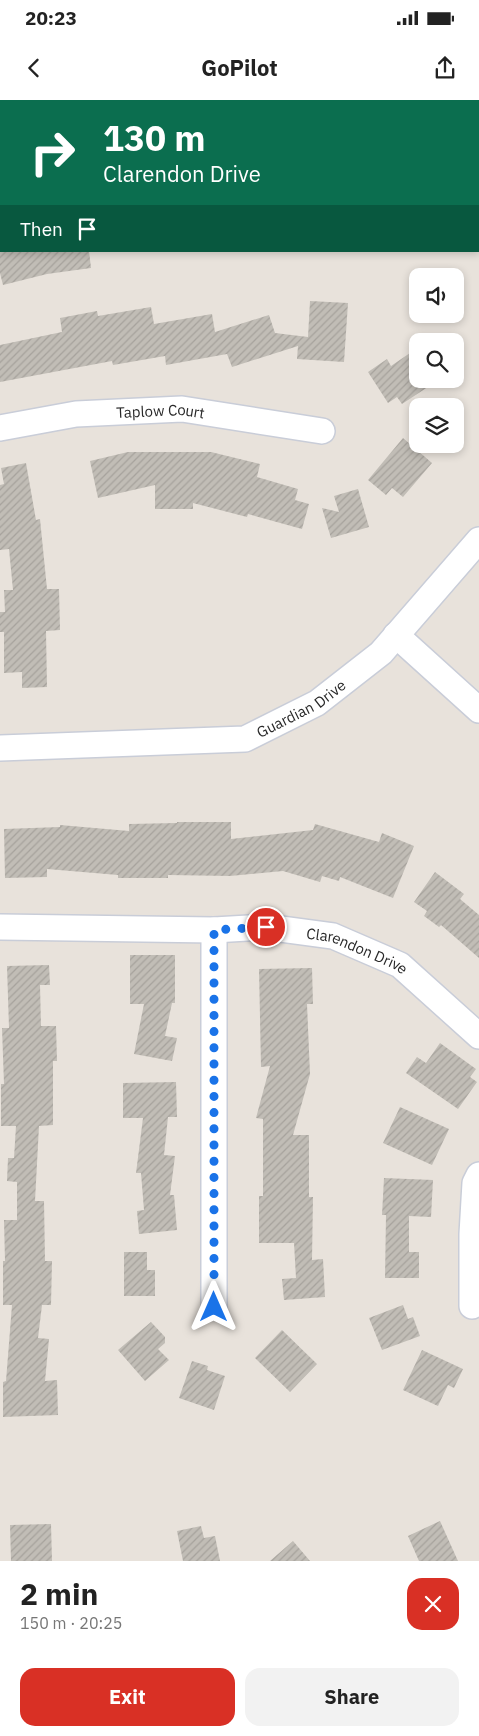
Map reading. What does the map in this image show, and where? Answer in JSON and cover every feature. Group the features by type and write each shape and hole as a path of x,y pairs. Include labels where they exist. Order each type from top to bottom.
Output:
{"street":[{"name":"Taplow Court","path":"0,428 76,414 182,409 322,431"},
{"name":"Guardian Drive","path":"0,748 245,739 317,703 381,653 479,540"},
{"path":"396,635 479,710"},
{"name":"Clarendon Drive","path":"0,927 214,930 266,927 333,936 400,965 479,1036"},
{"path":"214,930 214,1307"},
{"path":"472,1306 472,1234 475,1183 479,1174"}],"building":[{"path":"0,252 89,252 91,268 47,274 3,285 0,273"},
{"path":"310,301 348,303 344,362 297,359 298,346 232,367 227,354 166,365 165,356 113,365 112,361 0,382 0,345 62,332 60,318 97,311 98,316 151,307 154,324 212,314 215,332 269,315 275,333 308,337"},
{"path":"409,354 409,388 426,388 402,404 397,397 388,403 368,372 387,359 391,366"},
{"path":"403,438 409,443 409,453 420,453 432,463 403,497 392,488 386,495 368,480"},
{"path":"128,452 211,452 260,464 257,477 298,489 295,500 309,504 302,529 248,514 247,517 193,503 193,509 155,509 155,485 98,498 90,461"},
{"path":"26,463 36,520 40,519 47,589 59,589 60,630 46,631 47,687 22,688 22,672 4,673 4,632 0,632 0,612 5,612 4,590 13,590 9,549 0,550 0,485 4,484 1,468"},
{"path":"358,489 369,527 331,538 322,508 339,512 334,496"},
{"path":"231,822 231,839 313,830 315,824 379,842 382,833 414,846 393,898 340,877 339,881 322,876 320,882 283,871 230,876 168,875 168,878 118,878 118,875 47,869 47,877 5,878 4,829 60,827 60,825 129,831 129,824"},
{"path":"435,872 464,894 460,899 479,915 479,958 441,925 439,927 424,916 427,911 414,902"},
{"path":"130,955 175,955 175,1003 172,1003 165,1036 177,1038 172,1061 134,1054 144,1004 130,1004"},
{"path":"49,965 50,985 40,985 41,1026 56,1026 57,1061 53,1061 53,1125 39,1126 35,1201 44,1201 45,1261 52,1261 51,1305 42,1305 38,1338 49,1339 45,1381 57,1380 58,1415 3,1417 3,1382 6,1381 12,1305 3,1305 4,1220 17,1220 17,1182 7,1181 8,1158 14,1158 16,1126 1,1126 1,1084 4,1084 2,1028 9,1028 7,966"},
{"path":"312,968 313,1004 307,1004 310,1074 293,1135 309,1135 309,1197 313,1197 312,1260 323,1259 325,1297 284,1300 282,1279 296,1278 294,1243 259,1243 259,1196 263,1196 263,1119 256,1118 270,1066 261,1067 259,969"},
{"path":"440,1043 476,1069 470,1077 477,1082 458,1109 406,1073 417,1057 426,1063"},
{"path":"176,1082 177,1117 168,1117 164,1155 175,1156 170,1195 174,1195 177,1230 139,1234 137,1211 144,1210 141,1173 136,1173 143,1118 123,1118 123,1083"},
{"path":"400,1107 449,1129 432,1165 383,1143"},
{"path":"384,1178 433,1180 431,1217 409,1216 409,1252 419,1252 419,1278 385,1278 386,1215 382,1215"},
{"path":"124,1252 147,1252 147,1270 155,1270 155,1296 124,1296"},
{"path":"403,1305 408,1319 413,1317 420,1336 382,1350 369,1318"},
{"path":"151,1322 165,1337 165,1343 158,1349 169,1360 145,1381 118,1350"},
{"path":"282,1330 317,1364 290,1392 255,1358"},
{"path":"422,1350 463,1369 454,1388 448,1385 438,1406 403,1390"},
{"path":"192,1361 208,1366 207,1370 225,1376 214,1410 179,1398"},
{"path":"440,1521 458,1561 419,1561 408,1536"},
{"path":"51,1524 52,1561 11,1561 10,1525"},
{"path":"201,1526 204,1538 215,1536 220,1561 183,1561 177,1531"},
{"path":"293,1541 310,1561 270,1561"}],"route":[{"path":"214,1307 214,930 266,927"}]}
